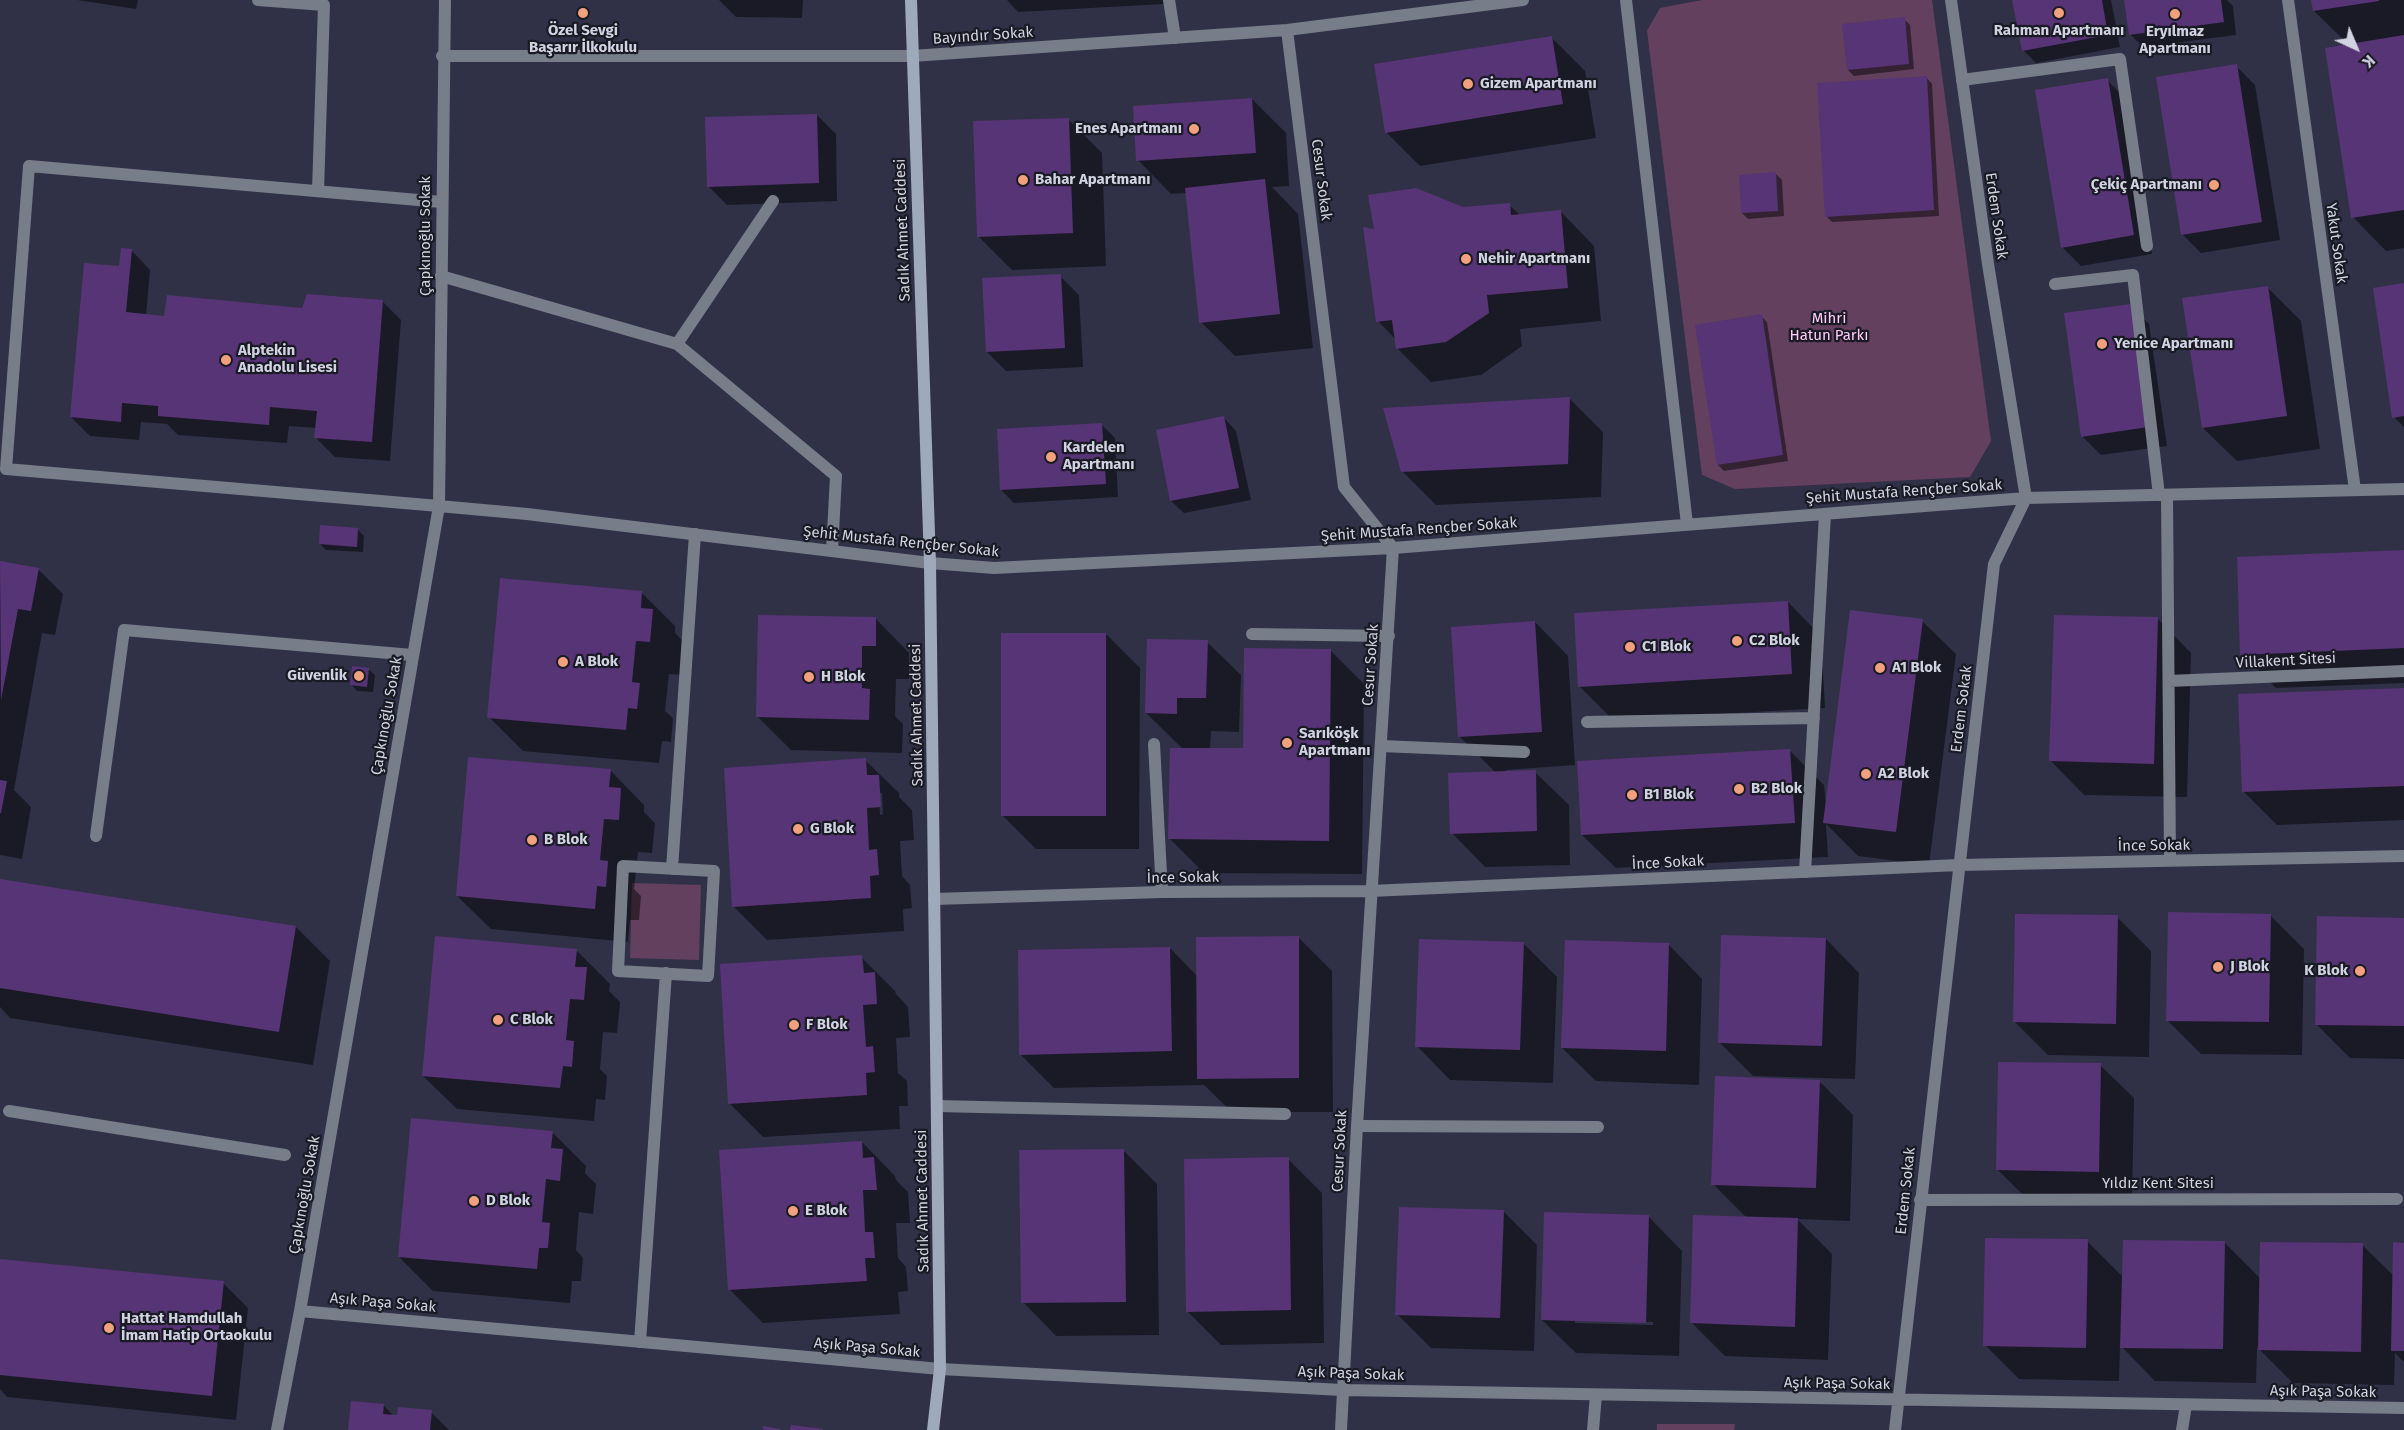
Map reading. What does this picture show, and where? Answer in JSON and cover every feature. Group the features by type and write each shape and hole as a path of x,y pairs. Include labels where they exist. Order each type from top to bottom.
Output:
{"main road":[{"name":"Sadık Ahmet Caddesi","path":"911,0 930,563 940,1369 933,1430"}],"street":[{"path":"258,0 324,5 318,191 441,202"},
{"name":"Çapkınoğlu Sokak","path":"277,1430 300,1311 439,506 442,56 445,0"},
{"path":"1169,0 1175,38"},
{"name":"Bayındır Sokak","path":"442,56 912,56 1287,30 1428,6 1523,0"},
{"path":"1626,0 1687,524"},
{"name":"Erdem Sokak","path":"1895,1430 1994,564 2026,498 1988,264 1951,0"},
{"name":"Yakut Sokak","path":"2288,0 2355,490"},
{"name":"Cesur Sokak","path":"1287,30 1344,488 1393,548 1389,636 1370,891 1341,1430"},
{"path":"1962,80 2120,59 2147,246"},
{"name":"Şehit Mustafa Rençber Sokak","path":"318,191 28,166 6,469 527,514 930,563 994,568 1393,548 2026,498 2404,489"},
{"path":"677,345 773,201"},
{"path":"2055,284 2133,275 2163,495 2169,681 2170,860"},
{"path":"441,276 677,345 836,476 832,551"},
{"path":"1805,872 1825,514"},
{"path":"672,869 695,534"},
{"path":"96,836 124,630 412,656"},
{"path":"1252,634 1389,636"},
{"name":"Villakent Sitesi","path":"2169,681 2404,670"},
{"path":"1587,722 1814,718"},
{"path":"1154,744 1162,892"},
{"path":"1381,746 1524,752"},
{"name":"İnce Sokak","path":"934,899 1162,892 1370,891 1959,865 2404,856"},
{"path":"623,866 672,869 714,871 708,976 618,971 623,866"},
{"path":"640,1342 666,974"},
{"path":"937,1106 1285,1114"},
{"path":"9,1111 285,1155"},
{"path":"1357,1126 1598,1127"},
{"name":"Yıldız Kent Sitesi","path":"1920,1200 2397,1198"},
{"name":"Aşık Paşa Sokak","path":"300,1311 940,1369 1342,1390 2404,1408"},
{"path":"1593,1430 1596,1395"},
{"path":"2182,1430 2186,1405"}],"green space":[{"name":"Mihri Hatun Parkı","path":"1702,0 1932,0 1991,441 1970,477 1735,489 1702,475 1647,31 1660,8"},
{"path":"632,883 701,885 699,960 630,958"},
{"path":"1657,1424 1735,1424 1734,1430 1657,1430"}],"building":[{"name":"Rahman Apartmanı","path":"2012,0 2102,0 2108,35 2022,51"},
{"name":"Eryılmaz Apartmanı","path":"2124,0 2221,0 2224,22 2129,35"},
{"path":"2311,0 2379,0 2379,1 2313,11"},
{"path":"1905,17 1909,64 1847,70 1842,24"},
{"path":"2404,35 2404,210 2351,218 2325,48"},
{"name":"Gizem Apartmanı","path":"1552,36 1563,104 1385,133 1374,64"},
{"name":"Çekiç Apartmanı","path":"2237,64 2262,222 2181,235 2156,77"},
{"path":"1927,76 1934,210 1825,217 1817,83"},
{"path":"2108,78 2134,235 2061,248 2035,90"},
{"name":"Enes Apartmanı","path":"1252,98 1256,153 1136,161 1133,106"},
{"path":"817,114 819,183 707,187 705,117"},
{"name":"Bahar Apartmanı","path":"1069,118 1073,233 977,237 973,121"},
{"path":"1776,172 1778,211 1741,213 1739,175"},
{"path":"1265,179 1280,314 1199,323 1185,188"},
{"name":"Nehir Apartmanı","path":"1416,188 1463,207 1510,203 1511,215 1561,210 1568,288 1487,295 1489,313 1446,342 1396,349 1392,320 1376,322 1363,227 1374,229 1368,195"},
{"name":"Alptekin Anadolu Lisesi","path":"121,248 132,249 126,312 164,316 167,295 302,308 307,294 383,300 372,442 314,438 317,411 270,407 269,425 158,416 158,406 122,403 121,422 70,417 84,263 119,266"},
{"path":"1061,274 1065,348 986,352 982,278"},
{"path":"2404,283 2404,416 2392,418 2373,288"},
{"path":"2268,286 2287,416 2202,428 2182,298"},
{"name":"Yenice Apartmanı","path":"2131,304 2148,427 2081,437 2064,313"},
{"path":"1762,314 1783,455 1717,465 1695,325"},
{"path":"1570,397 1568,464 1401,472 1383,408"},
{"path":"1224,416 1239,488 1170,501 1156,430"},
{"name":"Kardelen Apartmanı","path":"1102,423 1106,484 1000,490 997,429"},
{"path":"320,525 358,528 357,547 319,544"},
{"path":"2404,550 2404,648 2240,655 2237,557"},
{"path":"0,561 39,568 31,611 18,609 1,700"},
{"name":"A Blok","path":"500,578 642,591 641,608 653,609 650,642 636,641 632,682 640,683 637,709 628,708 626,730 487,718"},
{"path":"1788,601 1792,674 1578,687 1574,613"},
{"path":"1850,610 1923,619 1896,832 1823,823"},
{"name":"H Blok","path":"758,615 876,617 876,646 862,646 862,688 870,689 869,720 756,717"},
{"path":"2054,615 2158,617 2154,764 2049,761"},
{"path":"1535,621 1542,732 1458,737 1451,627"},
{"path":"1001,633 1106,633 1106,816 1001,816"},
{"path":"1147,639 1208,640 1206,698 1177,698 1177,714 1145,713"},
{"name":"Sarıköşk Apartmanı","path":"1244,648 1331,649 1329,841 1168,839 1170,748 1243,748"},
{"name":"Güvenlik","path":"352,666 369,668 367,687 350,685"},
{"path":"2404,688 2404,786 2242,792 2238,694"},
{"path":"1790,749 1795,823 1581,835 1577,761"},
{"name":"B Blok","path":"468,757 611,769 609,787 621,788 619,820 604,819 600,860 608,861 606,887 597,886 595,909 456,896"},
{"name":"G Blok","path":"866,758 867,775 879,775 881,807 867,808 869,850 877,849 879,875 870,876 871,898 732,907 724,768"},
{"path":"1536,770 1537,831 1450,834 1448,773"},
{"path":"0,780 7,781 1,813 0,813"},
{"path":"0,879 296,926 279,1032 0,988"},
{"name":"J Blok","path":"2168,912 2271,914 2269,1022 2166,1021"},
{"path":"2015,914 2118,915 2116,1024 2013,1022"},
{"name":"K Blok","path":"2317,916 2404,918 2404,1026 2315,1025"},
{"path":"1721,935 1826,938 1822,1046 1718,1043"},
{"name":"C Blok","path":"435,936 577,949 575,967 587,967 584,1000 570,999 566,1040 574,1041 572,1067 563,1066 560,1088 422,1076"},
{"path":"1299,936 1299,1078 1197,1079 1196,937"},
{"path":"1419,939 1524,942 1520,1050 1415,1047"},
{"path":"1565,940 1669,943 1666,1051 1561,1048"},
{"path":"1170,947 1172,1051 1019,1055 1018,950"},
{"name":"F Blok","path":"862,955 864,973 875,972 877,1004 863,1005 866,1047 873,1046 875,1072 866,1073 867,1095 728,1104 720,964"},
{"path":"1998,1062 2101,1063 2099,1172 1996,1170"},
{"path":"1715,1076 1820,1080 1816,1188 1711,1185"},
{"name":"D Blok","path":"411,1118 553,1131 551,1148 563,1149 560,1181 546,1179 542,1222 550,1223 548,1248 539,1248 537,1269 398,1257"},
{"name":"E Blok","path":"862,1141 863,1158 874,1157 877,1190 863,1190 865,1232 873,1232 875,1258 865,1258 867,1281 728,1290 719,1150"},
{"path":"1124,1149 1126,1302 1021,1303 1019,1150"},
{"path":"1289,1157 1291,1310 1186,1312 1184,1159"},
{"path":"1399,1207 1504,1210 1500,1318 1395,1315"},
{"path":"1544,1212 1649,1215 1646,1323 1541,1320"},
{"path":"1693,1215 1798,1218 1795,1327 1690,1323"},
{"path":"1985,1238 2088,1239 2086,1348 1983,1346"},
{"path":"2123,1240 2225,1241 2223,1349 2120,1348"},
{"path":"2260,1242 2363,1243 2361,1352 2258,1350"},
{"path":"2393,1242 2404,1243 2404,1351 2391,1351"},
{"name":"Hattat Hamdullah İmam Hatip Ortaokulu","path":"0,1259 224,1281 212,1396 0,1375"},
{"path":"351,1401 384,1404 383,1414 397,1415 398,1407 432,1410 430,1430 348,1430"},
{"path":"791,1425 823,1429 823,1430 790,1430"},
{"path":"763,1426 780,1429 780,1430 763,1430"}],"place":[{"name":"Özel Sevgi Başarır İlkokulu","path":"583,13"},
{"name":"Rahman Apartmanı","path":"2059,13"},
{"name":"Eryılmaz Apartmanı","path":"2175,14"},
{"name":"Gizem Apartmanı","path":"1468,84"},
{"name":"Enes Apartmanı","path":"1194,129"},
{"name":"Bahar Apartmanı","path":"1023,180"},
{"name":"Çekiç Apartmanı","path":"2214,185"},
{"name":"Nehir Apartmanı","path":"1466,259"},
{"name":"Yenice Apartmanı","path":"2102,344"},
{"name":"Alptekin Anadolu Lisesi","path":"226,360"},
{"name":"Kardelen Apartmanı","path":"1051,457"},
{"name":"C2 Blok","path":"1737,641"},
{"name":"C1 Blok","path":"1630,647"},
{"name":"A Blok","path":"563,662"},
{"name":"A1 Blok","path":"1880,668"},
{"name":"Güvenlik","path":"359,676"},
{"name":"H Blok","path":"809,677"},
{"name":"Sarıköşk Apartmanı","path":"1287,743"},
{"name":"A2 Blok","path":"1866,774"},
{"name":"B2 Blok","path":"1739,789"},
{"name":"B1 Blok","path":"1632,795"},
{"name":"G Blok","path":"798,829"},
{"name":"B Blok","path":"532,840"},
{"name":"J Blok","path":"2218,967"},
{"name":"K Blok","path":"2360,971"},
{"name":"C Blok","path":"498,1020"},
{"name":"F Blok","path":"794,1025"},
{"name":"D Blok","path":"474,1201"},
{"name":"E Blok","path":"793,1211"},
{"name":"Hattat Hamdullah İmam Hatip Ortaokulu","path":"109,1328"}]}
